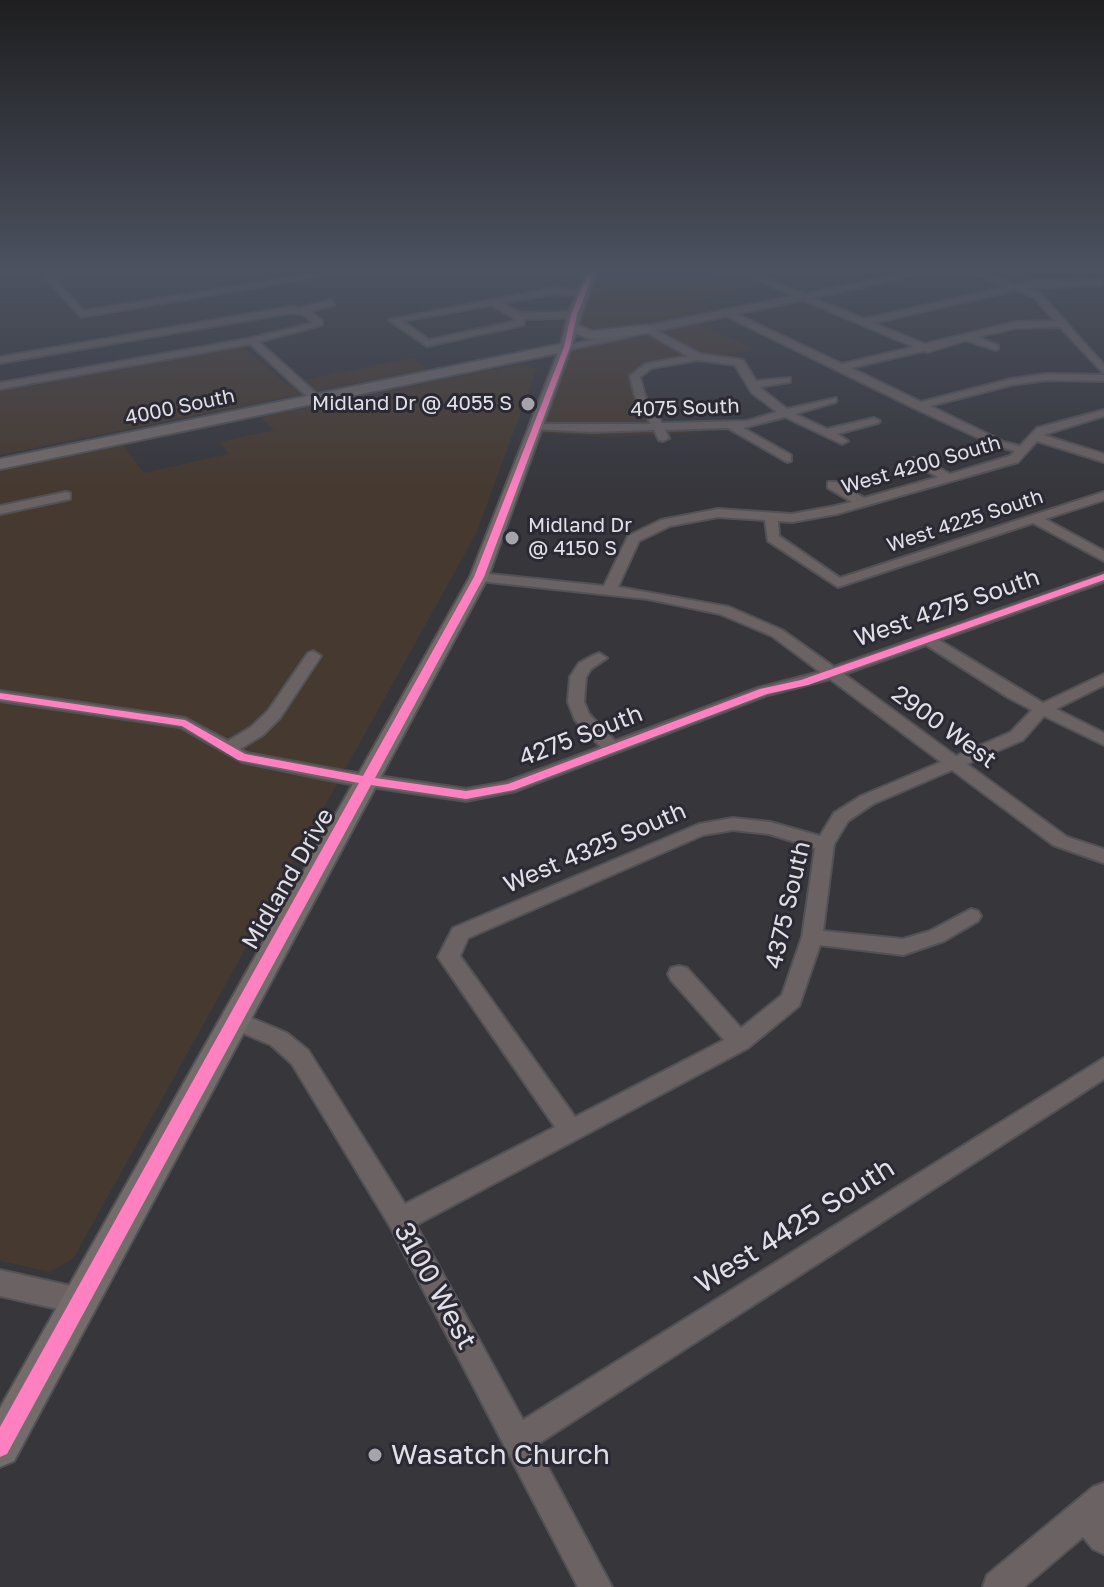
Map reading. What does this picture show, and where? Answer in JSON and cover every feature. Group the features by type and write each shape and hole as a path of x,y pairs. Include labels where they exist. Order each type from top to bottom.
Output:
{"main road":[{"path":"436,374 538,344"},
{"name":"Midland Drive","path":"0,1447 479,577 568,344"},
{"name":"4000 South","path":"0,464 567,347"},
{"path":"498,361 539,363 556,374"}],"street":[{"path":"0,360 105,344"},
{"path":"0,386 235,344"},
{"path":"255,344 316,399"},
{"name":"4000 South","path":"567,347 580,344"},
{"path":"674,344 698,357"},
{"path":"791,344 1000,444 1024,450"},
{"path":"916,344 928,349"},
{"path":"840,368 944,344"},
{"path":"987,344 995,347"},
{"path":"1080,344 1104,371"},
{"path":"43,355 58,376"},
{"path":"661,433 640,396 635,376 649,366 698,357 739,362 756,391 785,413 842,441"},
{"path":"918,406 1011,382 1047,377 1104,378"},
{"path":"753,385 786,380"},
{"name":"4075 South","path":"536,427 661,433 759,422 832,400"},
{"name":"West 4200 South","path":"609,591 633,539 666,523 736,510 771,518 815,515 863,503 1014,459 1041,430 1104,413"},
{"path":"827,433 874,421"},
{"path":"732,426 787,458"},
{"path":"1035,437 1060,442 1104,458"},
{"path":"917,461 949,478"},
{"path":"832,485 863,503"},
{"path":"0,510 66,496"},
{"name":"West 4225 South","path":"771,518 773,538 838,583 1104,496"},
{"path":"1035,519 1104,557"},
{"name":"2900 West","path":"479,577 690,603 739,616 777,633 1060,841 1104,856"},
{"name":"West 4275 South","path":"804,683 1104,577"},
{"path":"930,641 1041,710 1104,740"},
{"path":"228,749 257,731 274,714 313,656"},
{"path":"599,658 585,666 578,677 576,702 581,716 611,747"},
{"name":"4375 South","path":"400,1220 740,1042 791,1000 812,937 825,844 841,817 867,800 1017,736 1041,710 1104,679"},
{"name":"4275 South","path":"0,696 185,723 242,757 466,795 510,787 764,691 804,683"},
{"name":"West 4325 South","path":"571,1131 449,957 460,933 699,830 733,824 770,828 825,844"},
{"path":"812,937 903,947 937,936 971,916"},
{"path":"679,974 740,1042"},
{"name":"3100 West","path":"234,1020 279,1039 300,1057 400,1220 596,1587"},
{"name":"West 4425 South","path":"519,1439 1101,1073"},
{"path":"0,1283 80,1301"},
{"path":"999,1587 1098,1517"}],"shaded area":[{"path":"596,344 744,344 755,349 649,370 641,376 641,383 664,424 701,424 702,432 604,437 543,433 572,349"},
{"path":"242,346 286,384 412,358 426,369 0,455 0,390"},
{"path":"521,364 537,368 476,534 73,1259 50,1272 0,1261 0,471 123,446 144,473 229,454 220,442 274,430 261,417"}],"cycle path":[{"path":"0,1447 479,577 568,344"},
{"path":"0,696 185,723 242,757 344,777 466,795 510,787 764,691 804,683 1104,577"}],"place":[{"name":"Midland Dr @ 4055 S","path":"528,404"},
{"name":"Midland Dr @ 4150 S","path":"512,538"},
{"name":"Wasatch Church","path":"375,1455"}]}
